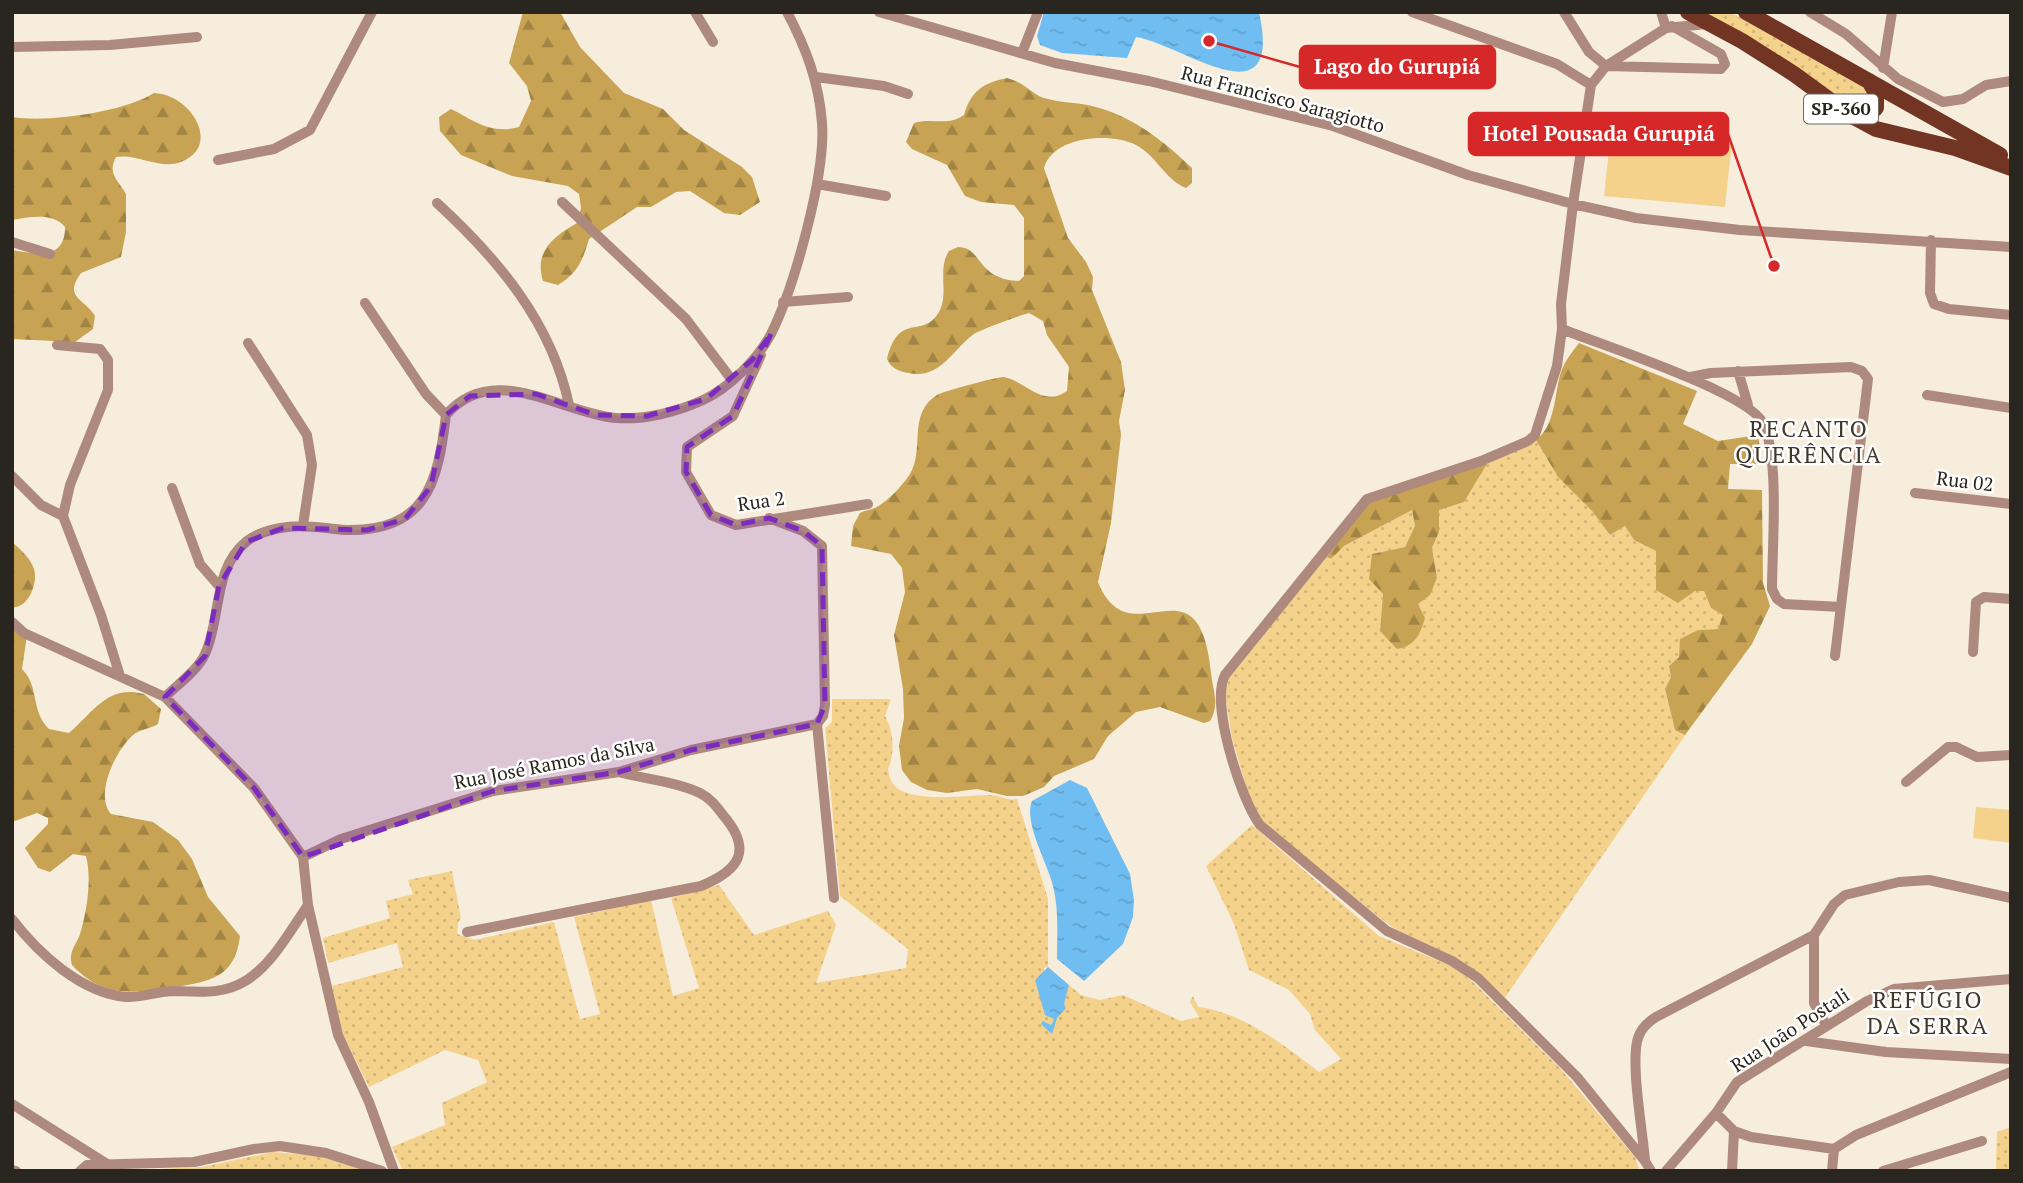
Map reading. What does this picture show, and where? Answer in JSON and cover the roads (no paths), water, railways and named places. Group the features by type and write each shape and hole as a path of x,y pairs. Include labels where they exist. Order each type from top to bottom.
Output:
{"main road":[{"name":"SP-360","path":"1688,12 1794,74 1850,115 1876,129 1977,154 2011,168"},
{"name":"SP-360","path":"1747,13 2011,162"},
{"path":"1850,115 1866,116 1876,108 1878,100 1869,81"}],"street":[{"path":"218,160 274,149 310,130 372,12"},
{"path":"695,12 713,42"},
{"path":"165,697 205,656 215,618 219,586 246,542 263,532 303,525 367,530 405,519 419,505 431,486 440,461 446,415 455,404 487,391 536,394 596,415 648,416 680,410 706,399 732,380 752,360 771,334 783,302 817,184 822,125 816,77 787,12"},
{"name":"Rua Francisco Saragiotto","path":"879,12 1022,53 1333,126 1468,174 1573,204 1636,218 1740,230 2011,247"},
{"path":"1022,53 1038,12"},
{"path":"1412,12 1558,64 1591,85"},
{"path":"1563,12 1589,52 1606,66 1721,69 1725,64 1721,54 1663,19"},
{"path":"1810,12 1846,34 1883,68 1919,92 1943,102 1963,99 1986,85 2011,81"},
{"path":"1883,68 1892,12"},
{"path":"1648,1166 1577,1077 1478,978 1452,961 1387,930 1260,825 1247,804 1227,740 1219,692 1225,675 1367,499 1481,461 1528,441 1535,435 1557,366 1562,329 1561,304 1573,204 1591,85 1606,66 1663,19 1710,24"},
{"path":"12,47 110,45 197,37"},
{"path":"816,77 884,86 908,94"},
{"path":"817,184 886,196"},
{"path":"562,202 686,319 732,380"},
{"path":"437,204 474,239 531,310 562,373 569,405"},
{"path":"1931,240 1930,293 1934,304 1949,309 2011,315"},
{"path":"12,242 50,254"},
{"path":"783,302 848,297"},
{"path":"365,303 426,394 446,415"},
{"path":"1562,329 1690,377 1757,412 1769,442 1772,589 1777,599 1795,606 1841,607"},
{"name":"Rua 2","path":"771,334 733,416 687,447 686,472 711,515 736,525 769,517 868,504"},
{"path":"248,344 307,435 312,466 303,525"},
{"path":"57,345 100,349 108,360 108,390 70,485 63,516 101,615 120,676"},
{"path":"1690,377 1738,371 1851,367 1862,371 1868,379 1835,656"},
{"path":"1738,371 1748,405"},
{"path":"1927,396 2011,408"},
{"path":"12,476 41,505 63,516"},
{"path":"172,488 200,564 219,586"},
{"name":"Rua 02","path":"1915,493 2011,504"},
{"path":"769,517 803,531 822,546 825,705 823,716 817,724 834,898"},
{"path":"1973,652 1976,602 1984,597 2011,599"},
{"path":"12,622 24,633 165,697 254,788 303,857 308,905 338,1035 394,1171"},
{"name":"Rua José Ramos da Silva","path":"303,857 341,839 462,799 493,791 619,772 691,750 817,724"},
{"path":"1906,782 1948,747 1956,747 1977,757 2011,755"},
{"path":"467,932 701,887 729,872 736,862 740,842 736,830 713,802 692,790 619,772"},
{"path":"1648,1166 1636,1047 1643,1027 1656,1017 1814,935 1834,904 1845,895 1899,882 1929,880 2011,898"},
{"path":"12,919 47,956 88,985 126,997 173,991 198,994 221,991 244,982 259,971 308,905"},
{"path":"1814,935 1814,1003 1826,1025"},
{"name":"Rua João Postali","path":"1666,1171 1716,1113 1737,1082 1806,1041 1826,1025 1894,989 2011,979"},
{"path":"1806,1041 1886,1052 2011,1059"},
{"path":"1716,1113 1734,1131 1751,1137 1834,1149 1856,1135 2011,1072"},
{"path":"12,1104 107,1164"},
{"path":"1732,1171 1734,1131"},
{"path":"1883,1171 1982,1141"},
{"path":"80,1171 88,1165 194,1162 280,1146 326,1153 382,1171"},
{"path":"1832,1171 1834,1149"}],"water":[{"path":"1044,12 1259,12 1263,46 1257,65 1243,71 1224,70 1136,37 1127,58 1062,53 1040,45 1037,36"},
{"path":"1070,780 1087,788 1130,874 1134,900 1133,917 1123,944 1084,981 1057,959 1055,895 1033,831 1030,810 1032,801"},
{"path":"1048,967 1069,985 1064,1004 1066,1008 1057,1018 1052,1034 1041,1024 1043,1021 1051,1025 1054,1019 1045,1015 1035,980"}],"place":[{"name":"Lago do Gurupiá","path":"1209,41"},
{"name":"Hotel Pousada Gurupiá","path":"1774,266"}],"district":[{"name":"RECANTO QUERÊNCIA","path":"1809,442"},
{"name":"REFÚGIO DA SERRA","path":"1928,1013"}]}
